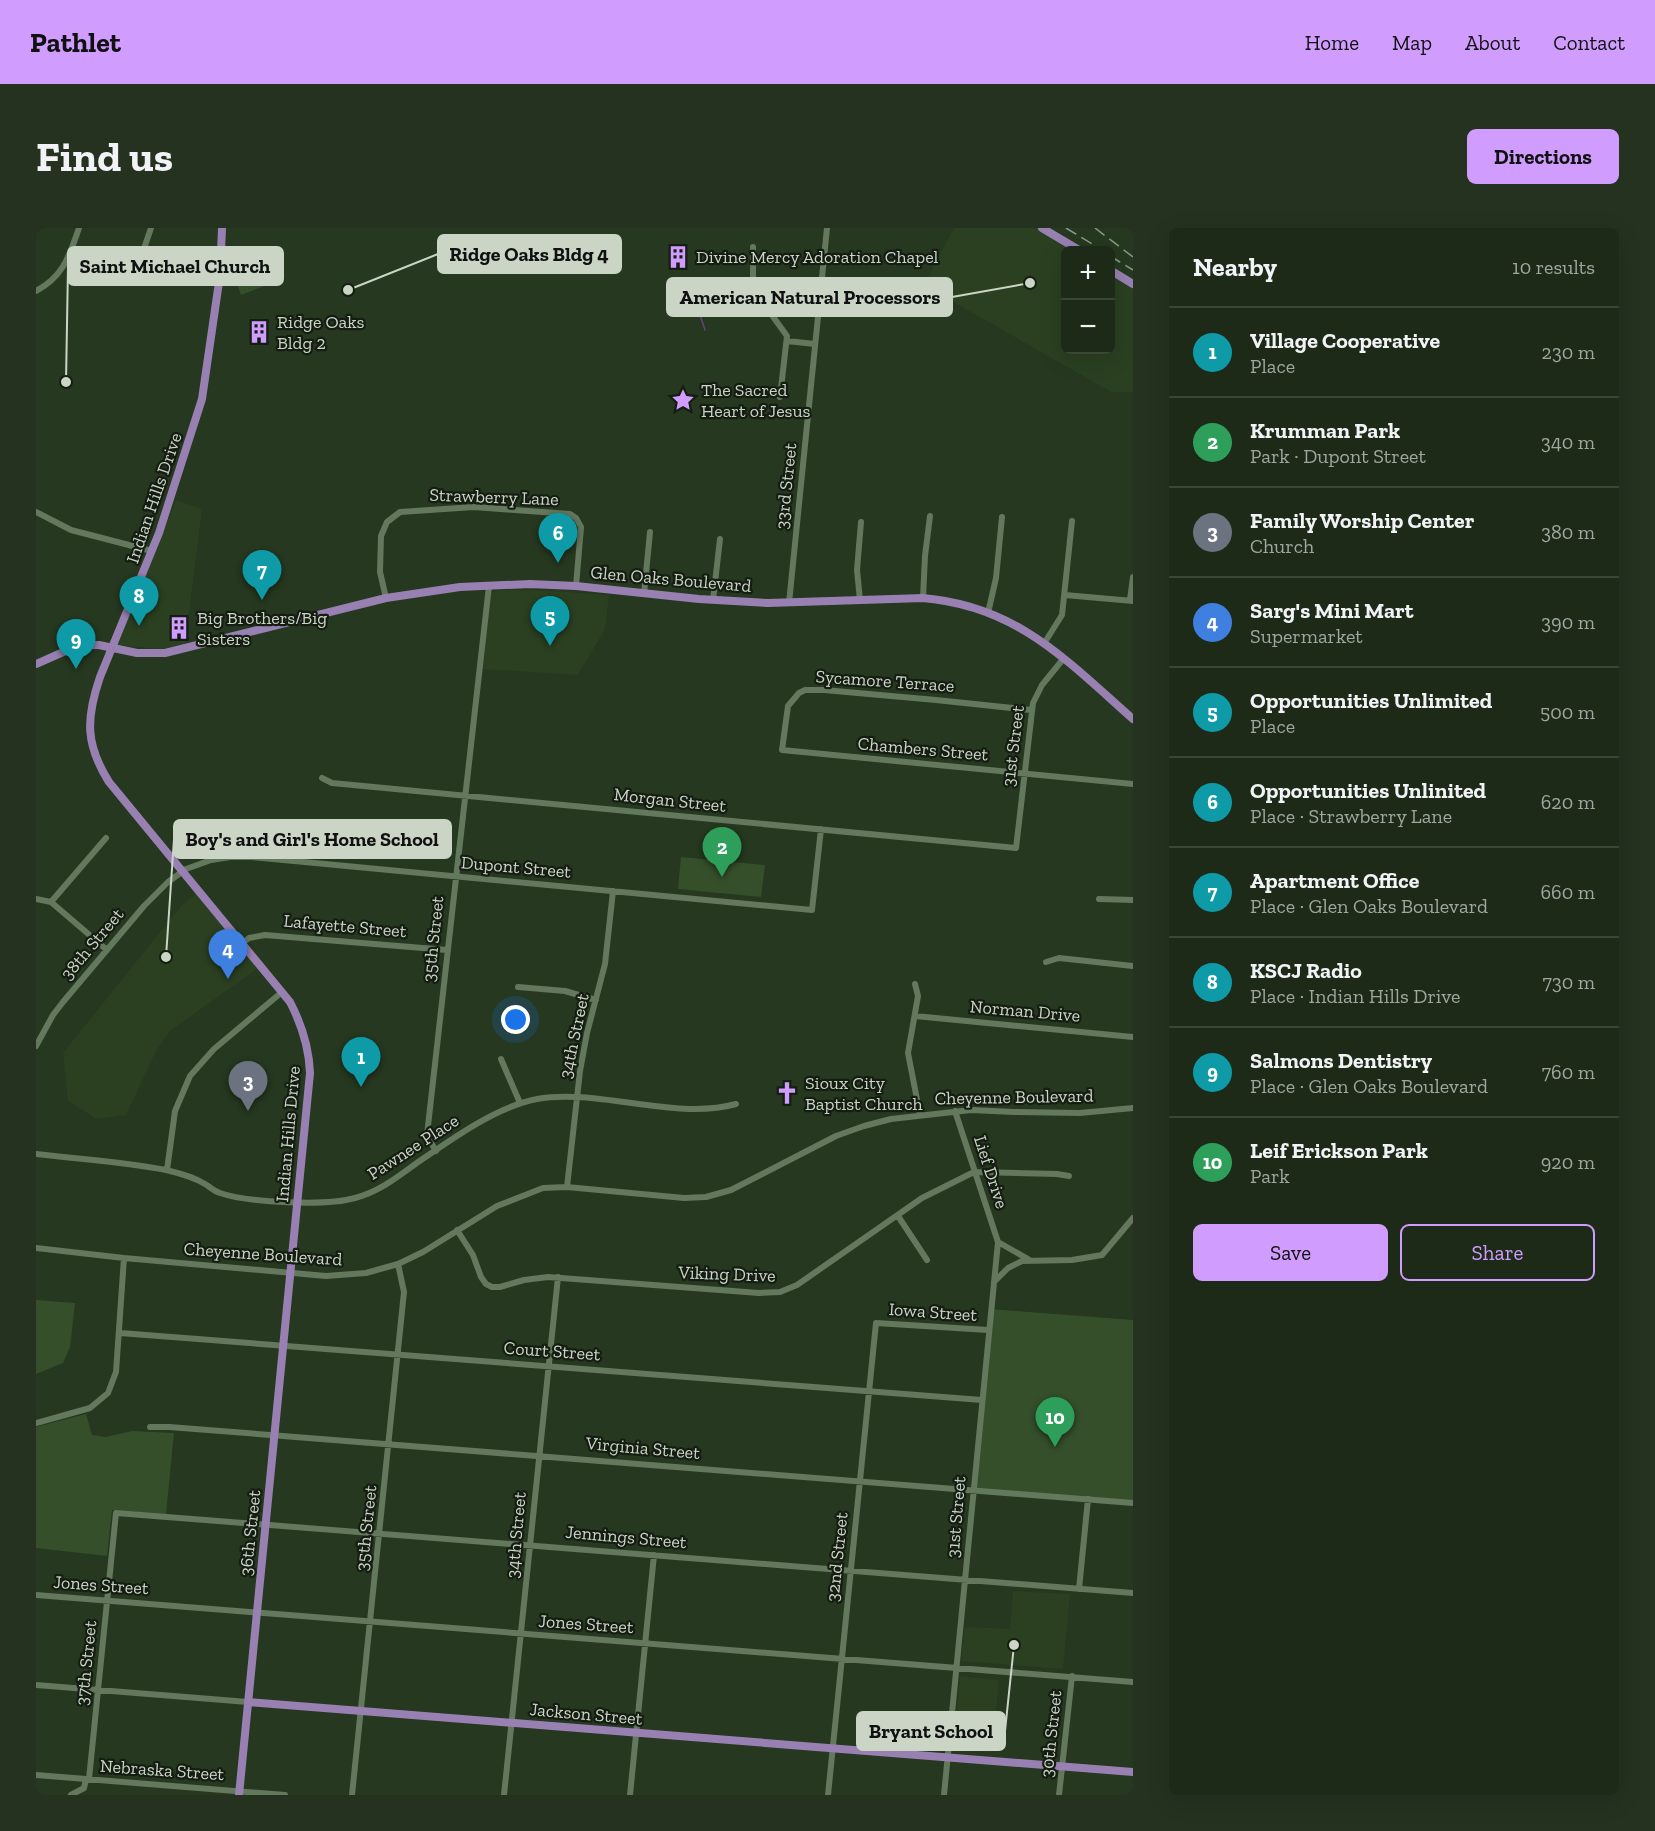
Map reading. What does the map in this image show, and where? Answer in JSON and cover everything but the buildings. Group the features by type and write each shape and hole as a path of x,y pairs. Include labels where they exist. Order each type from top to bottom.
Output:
{"main road":[{"name":"Indian Hills Drive","path":"222,228 220,275 202,399 187,452 152,551 110,647 93,697 89,727 99,765 109,782 290,1002 302,1027 310,1062 291,1273"},
{"path":"1042,228 1072,246"},
{"path":"1115,273 1133,284"},
{"name":"Glen Oaks Boulevard","path":"36,664 80,646 110,647 150,654 165,653 386,598 460,587 530,584 576,586 713,600 789,603 923,598 941,600 988,613 1022,628 1045,642 1133,719"},
{"name":"36th Street","path":"239,1793 291,1273"},
{"name":"Jackson Street","path":"248,1702 1133,1772"}],"street":[{"path":"36,291 51,282 61,271 79,228"},
{"path":"137,269 151,228"},
{"name":"33rd Street","path":"789,603 827,228"},
{"path":"753,247 753,289 788,336 780,397"},
{"path":"787,341 815,344"},
{"name":"Strawberry Lane","path":"386,598 380,572 379,554 382,531 394,515 407,510 474,507 570,514 576,518 581,527 576,586"},
{"path":"36,512 71,530 152,551"},
{"path":"923,598 930,516"},
{"path":"988,613 996,578 1002,518"},
{"path":"1045,642 1062,615 1072,521"},
{"path":"860,600 857,570 861,522"},
{"path":"644,594 650,532"},
{"path":"713,600 720,539"},
{"path":"1065,595 1131,600 1133,577"},
{"name":"35th Street","path":"435,1151 427,1136 489,586"},
{"name":"31st Street","path":"1016,848 1031,710 1036,693 1064,658"},
{"name":"Sycamore Terrace","path":"782,750 788,706 799,693 805,690 1031,710"},
{"name":"Chambers Street","path":"782,750 1133,784"},
{"name":"Morgan Street","path":"322,778 332,783 1016,848"},
{"name":"Dupont Street","path":"183,871 211,860 235,856 812,910 821,830"},
{"path":"51,902 106,838"},
{"name":"38th Street","path":"36,1046 53,1015 107,950 162,887 183,871"},
{"name":"34th Street","path":"567,1187 583,1051 605,964 613,891"},
{"path":"36,899 51,902 107,950"},
{"path":"1099,899 1133,900"},
{"name":"Lafayette Street","path":"243,943 249,938 265,934 447,950"},
{"path":"1046,962 1059,958 1133,966"},
{"path":"915,984 918,996 908,1053 920,1115"},
{"path":"518,987 565,991 596,1000"},
{"path":"167,1170 175,1110 189,1076 214,1049 282,992"},
{"name":"Norman Drive","path":"915,1016 1133,1037"},
{"path":"501,1059 520,1103"},
{"name":"Pawnee Place","path":"36,1154 167,1170 188,1176 219,1193 236,1197 330,1201 381,1189 480,1122 520,1103 540,1099 576,1098 685,1108 724,1107 736,1104"},
{"name":"Cheyenne Boulevard","path":"36,1248 326,1276 366,1273 398,1264 423,1252 497,1206 543,1188 567,1187 684,1198 717,1196 836,1136 864,1126 955,1111 1080,1113 1133,1108"},
{"name":"Lief Drive","path":"955,1111 998,1242"},
{"name":"Viking Drive","path":"457,1230 473,1255 481,1277 492,1287 535,1278 558,1277 686,1289 780,1292 797,1285 932,1192 976,1172 1069,1176"},
{"path":"898,1216 927,1260"},
{"path":"994,1282 1008,1268 1022,1261 1072,1260 1102,1255 1133,1218"},
{"path":"998,1242 1031,1260"},
{"name":"31st Street","path":"944,1795 998,1242"},
{"path":"36,1423 90,1408 108,1393 116,1372 124,1258"},
{"name":"35th Street","path":"352,1795 399,1354 404,1292 398,1264"},
{"name":"34th Street","path":"504,1795 558,1277"},
{"name":"Iowa Street","path":"876,1323 988,1330"},
{"name":"32nd Street","path":"828,1795 876,1323"},
{"name":"Court Street","path":"120,1333 868,1393 982,1400"},
{"name":"Virginia Street","path":"150,1427 539,1455 1133,1503"},
{"path":"1079,1589 1088,1499"},
{"name":"Jennings Street","path":"116,1513 1133,1593"},
{"name":"37th Street","path":"88,1779 116,1513"},
{"path":"630,1795 654,1555"},
{"name":"Jones Street","path":"36,1595 1133,1682"},
{"name":"30th Street","path":"1059,1795 1072,1676"},
{"name":"Jackson Street","path":"36,1685 248,1702"},
{"name":"Nebraska Street","path":"36,1775 285,1795"},
{"path":"71,1795 84,1788 88,1779"}],"shaded area":[{"path":"954,228 1050,228 1080,246 1061,246 1061,354 1115,354 1115,268 1133,279 1133,392 1111,392 924,285"},
{"path":"256,265 264,286 241,295 234,274"},
{"path":"176,500 202,509 185,645 159,649 118,645"},
{"path":"502,590 609,595 605,629 578,675 483,669 491,592"},
{"path":"681,857 765,865 761,897 678,889"},
{"path":"197,893 260,967 170,1031 156,1051 126,1115 97,1119 68,1101 63,1053 181,906"},
{"path":"36,1300 75,1303 70,1347 63,1363 36,1374"},
{"path":"990,1309 1133,1320 1133,1503 973,1489"},
{"path":"86,1414 92,1435 106,1437 132,1431 174,1433 166,1514 112,1510 107,1556 36,1548 36,1427"},
{"path":"1013,1591 1070,1594 1063,1669 961,1661 965,1627 1010,1629"},
{"path":"960,1676 999,1680 992,1752 953,1748"}],"waterway":[{"path":"675,285 684,290 698,309 705,330"}],"railway":[{"path":"1066,228 1095,246"},
{"path":"1095,228 1133,257"},
{"path":"1115,259 1133,270"}],"place":[{"name":"Divine Mercy Adoration Chapel","path":"678,257"},
{"name":"American Natural Processors","path":"1030,283"},
{"name":"Ridge Oaks Bldg 4","path":"348,290"},
{"name":"Ridge Oaks Bldg 2","path":"259,332"},
{"name":"Saint Michael Church","path":"66,382"},
{"name":"The Sacred Heart of Jesus","path":"683,400"},
{"name":"Opportunities Unlinited","path":"558,563"},
{"name":"Apartment Office","path":"262,600"},
{"name":"KSCJ Radio","path":"139,626"},
{"name":"Big Brothers/Big Sisters","path":"179,628"},
{"name":"Opportunities Unlimited","path":"550,646"},
{"name":"Salmons Dentistry","path":"76,669"},
{"name":"Krumman Park","path":"722,877"},
{"name":"Boy's and Girl's Home School","path":"166,957"},
{"name":"Sarg's Mini Mart","path":"228,979"},
{"name":"Village Cooperative","path":"361,1087"},
{"name":"Sioux City Baptist Church","path":"787,1093"},
{"name":"Family Worship Center","path":"248,1111"},
{"name":"Leif Erickson Park","path":"1055,1447"},
{"name":"Bryant School","path":"1014,1645"}]}
